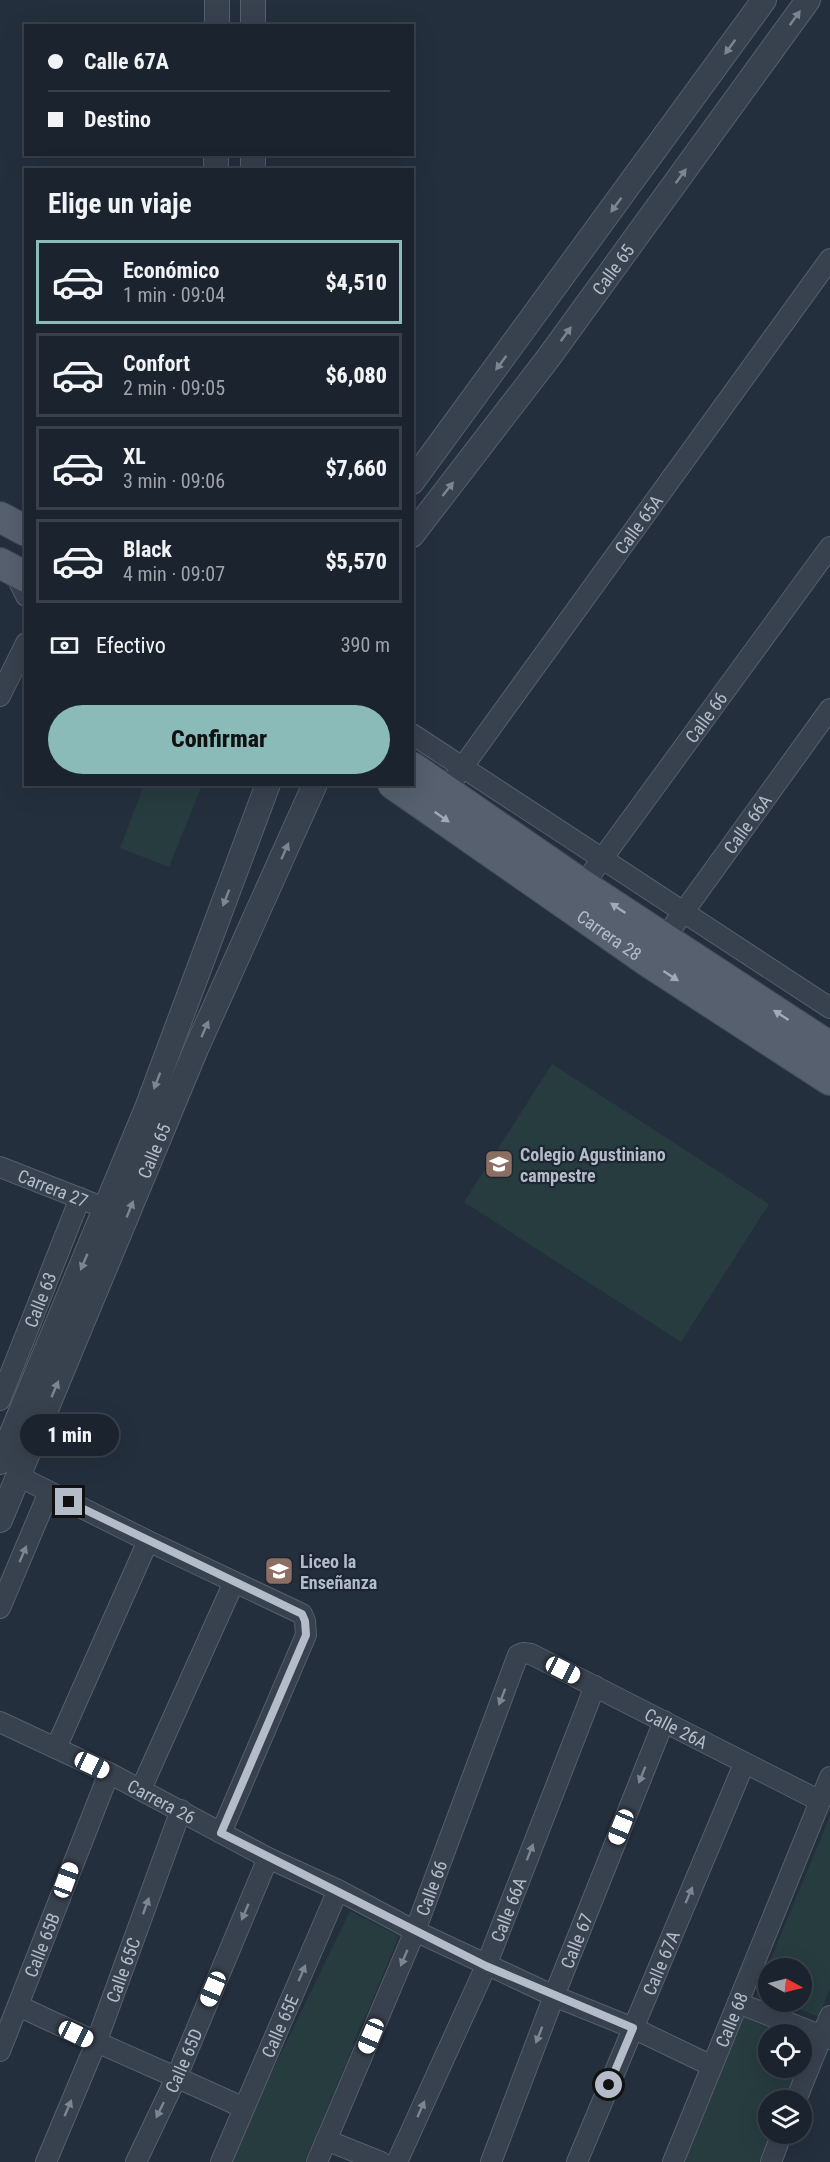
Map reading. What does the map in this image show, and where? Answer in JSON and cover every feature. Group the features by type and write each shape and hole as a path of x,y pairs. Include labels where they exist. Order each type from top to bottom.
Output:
{"main road":[{"path":"0,517 24,530"},
{"name":"Carrera 28","path":"414,768 454,779 583,885 830,1047"},
{"name":"Carrera 28","path":"396,786 650,963 830,1080"}],"street":[{"path":"217,0 217,24"},
{"path":"253,0 253,24"},
{"name":"Calle 65","path":"414,479 764,0"},
{"name":"Calle 65","path":"414,532 549,357 808,0"},
{"name":"Calle 65A","path":"454,779 830,259"},
{"name":"Calle 66","path":"583,885 830,548"},
{"path":"0,696 24,647"},
{"name":"Calle 66A","path":"664,939 830,709"},
{"path":"414,736 454,779 602,859 830,1008"},
{"name":"Calle 65","path":"0,1520 9,1469 8,1421 105,1209 147,1108 267,786"},
{"name":"Calle 65","path":"9,1469 314,786"},
{"name":"Carrera 27","path":"0,1167 105,1209"},
{"name":"Calle 63","path":"0,1400 80,1198"},
{"path":"9,1469 49,1492 148,1541 302,1614 306,1635 221,1833"},
{"path":"0,1608 49,1492"},
{"path":"56,1748 148,1541"},
{"path":"141,1789 234,1582"},
{"name":"Calle 66","path":"317,2162 415,1931 518,1655 531,1654"},
{"name":"Calle 26A","path":"531,1654 820,1801"},
{"name":"Calle 66A","path":"397,2162 486,1966 595,1686"},
{"name":"Calle 67","path":"491,2162 554,1996 664,1721"},
{"name":"Carrera 26","path":"0,1722 141,1789 268,1858 338,1890 486,1966 633,2028 712,2066"},
{"name":"Calle 67A","path":"577,2162 744,1764"},
{"name":"Calle 65B","path":"0,2051 109,1773"},
{"name":"Calle 68","path":"673,2162 830,1777"},
{"name":"Calle 65C","path":"46,2162 96,2043 181,1810"},
{"name":"Calle 65D","path":"136,2162 177,2076 268,1858"},
{"name":"Calle 65E","path":"220,2162 338,1890"},
{"path":"738,2003 826,2037"},
{"path":"19,2006 96,2043 177,2076 244,2108"},
{"path":"801,2090 826,2037 830,2016"},
{"path":"326,2140 381,2162"},
{"path":"771,2162 778,2144"}],"green space":[{"path":"144,786 202,786 169,867 120,848"},
{"path":"552,1064 769,1204 681,1342 464,1202"},
{"path":"830,1816 830,1988 819,2017 807,2012 812,2012 812,1958 771,1958"},
{"path":"350,1911 399,1936 305,2162 231,2162 252,2113"},
{"path":"741,2014 766,2024 758,2024 758,2078 795,2078 790,2090 758,2090 758,2144 768,2144 761,2162 681,2162"}],"place":[{"name":"Colegio Agustiniano campestre","path":"499,1164"},
{"name":"Liceo la Enseñanza","path":"279,1571"}],"route":[{"path":"69,1502 302,1614 306,1635 221,1833 486,1966 633,2028 609,2085"}]}
